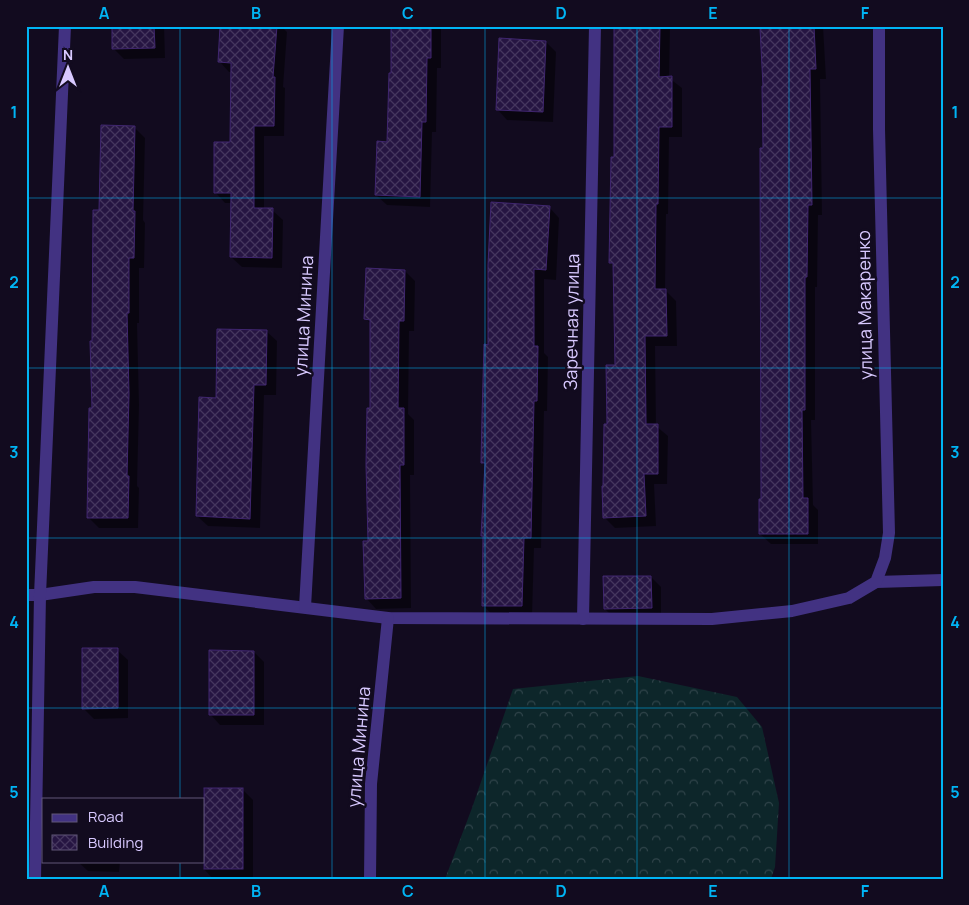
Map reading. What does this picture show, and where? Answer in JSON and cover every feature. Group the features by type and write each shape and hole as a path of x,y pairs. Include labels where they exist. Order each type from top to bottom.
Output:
{"street":[{"path":"35,879 40,595 66,26"},
{"name":"улица Минина","path":"305,607 338,26"},
{"name":"Заречная улица","path":"583,619 595,26"},
{"name":"улица Макаренко","path":"876,582 885,558 889,532 879,130 879,26"},
{"path":"26,595 40,595 94,587 135,587 388,618 712,619 792,611 849,598 876,582 943,580"},
{"name":"улица Минина","path":"370,879 371,784 388,618"}],"green space":[{"path":"638,676 737,697 762,727 779,803 775,867 771,879 445,879 513,689"}],"building":[{"path":"112,26 154,26 155,48 112,49"},
{"path":"220,26 277,26 273,77 275,77 274,126 254,126 254,208 273,208 272,258 230,257 231,193 214,193 214,142 230,142 231,63 218,62"},
{"path":"391,26 431,26 431,58 427,58 426,122 422,122 420,197 375,195 377,141 387,142 389,73 391,73"},
{"path":"614,26 660,26 659,77 672,76 672,127 659,127 658,204 656,204 655,289 666,289 667,336 645,336 646,424 658,424 658,474 644,474 646,516 603,518 604,424 607,424 606,365 615,365 613,263 609,263 611,157 614,157"},
{"path":"814,26 816,69 810,69 812,205 808,205 807,277 805,277 805,410 802,410 803,498 808,498 808,534 759,534 759,499 761,499 760,148 763,148 763,86 760,28"},
{"path":"499,38 546,41 543,112 496,110"},
{"path":"101,125 135,126 134,258 129,258 129,313 127,313 129,394 128,518 87,518 89,408 92,408 90,341 92,341 93,210 99,210"},
{"path":"491,202 550,206 546,270 534,269 534,346 538,346 537,401 534,401 531,538 524,538 522,606 482,606 483,536 481,536 485,463 481,463 482,416 484,344 488,345 488,265"},
{"path":"366,268 405,270 404,321 399,321 398,408 404,408 404,465 400,465 401,598 365,599 363,541 368,541 366,465 367,408 370,408 370,320 364,319"},
{"path":"217,329 267,330 266,385 254,385 250,519 196,516 199,397 216,398"},
{"path":"603,576 651,576 652,608 604,609"},
{"path":"82,648 118,648 118,708 82,709"},
{"path":"209,650 254,651 254,715 209,715"},
{"path":"204,788 243,788 243,869 204,869"}]}
